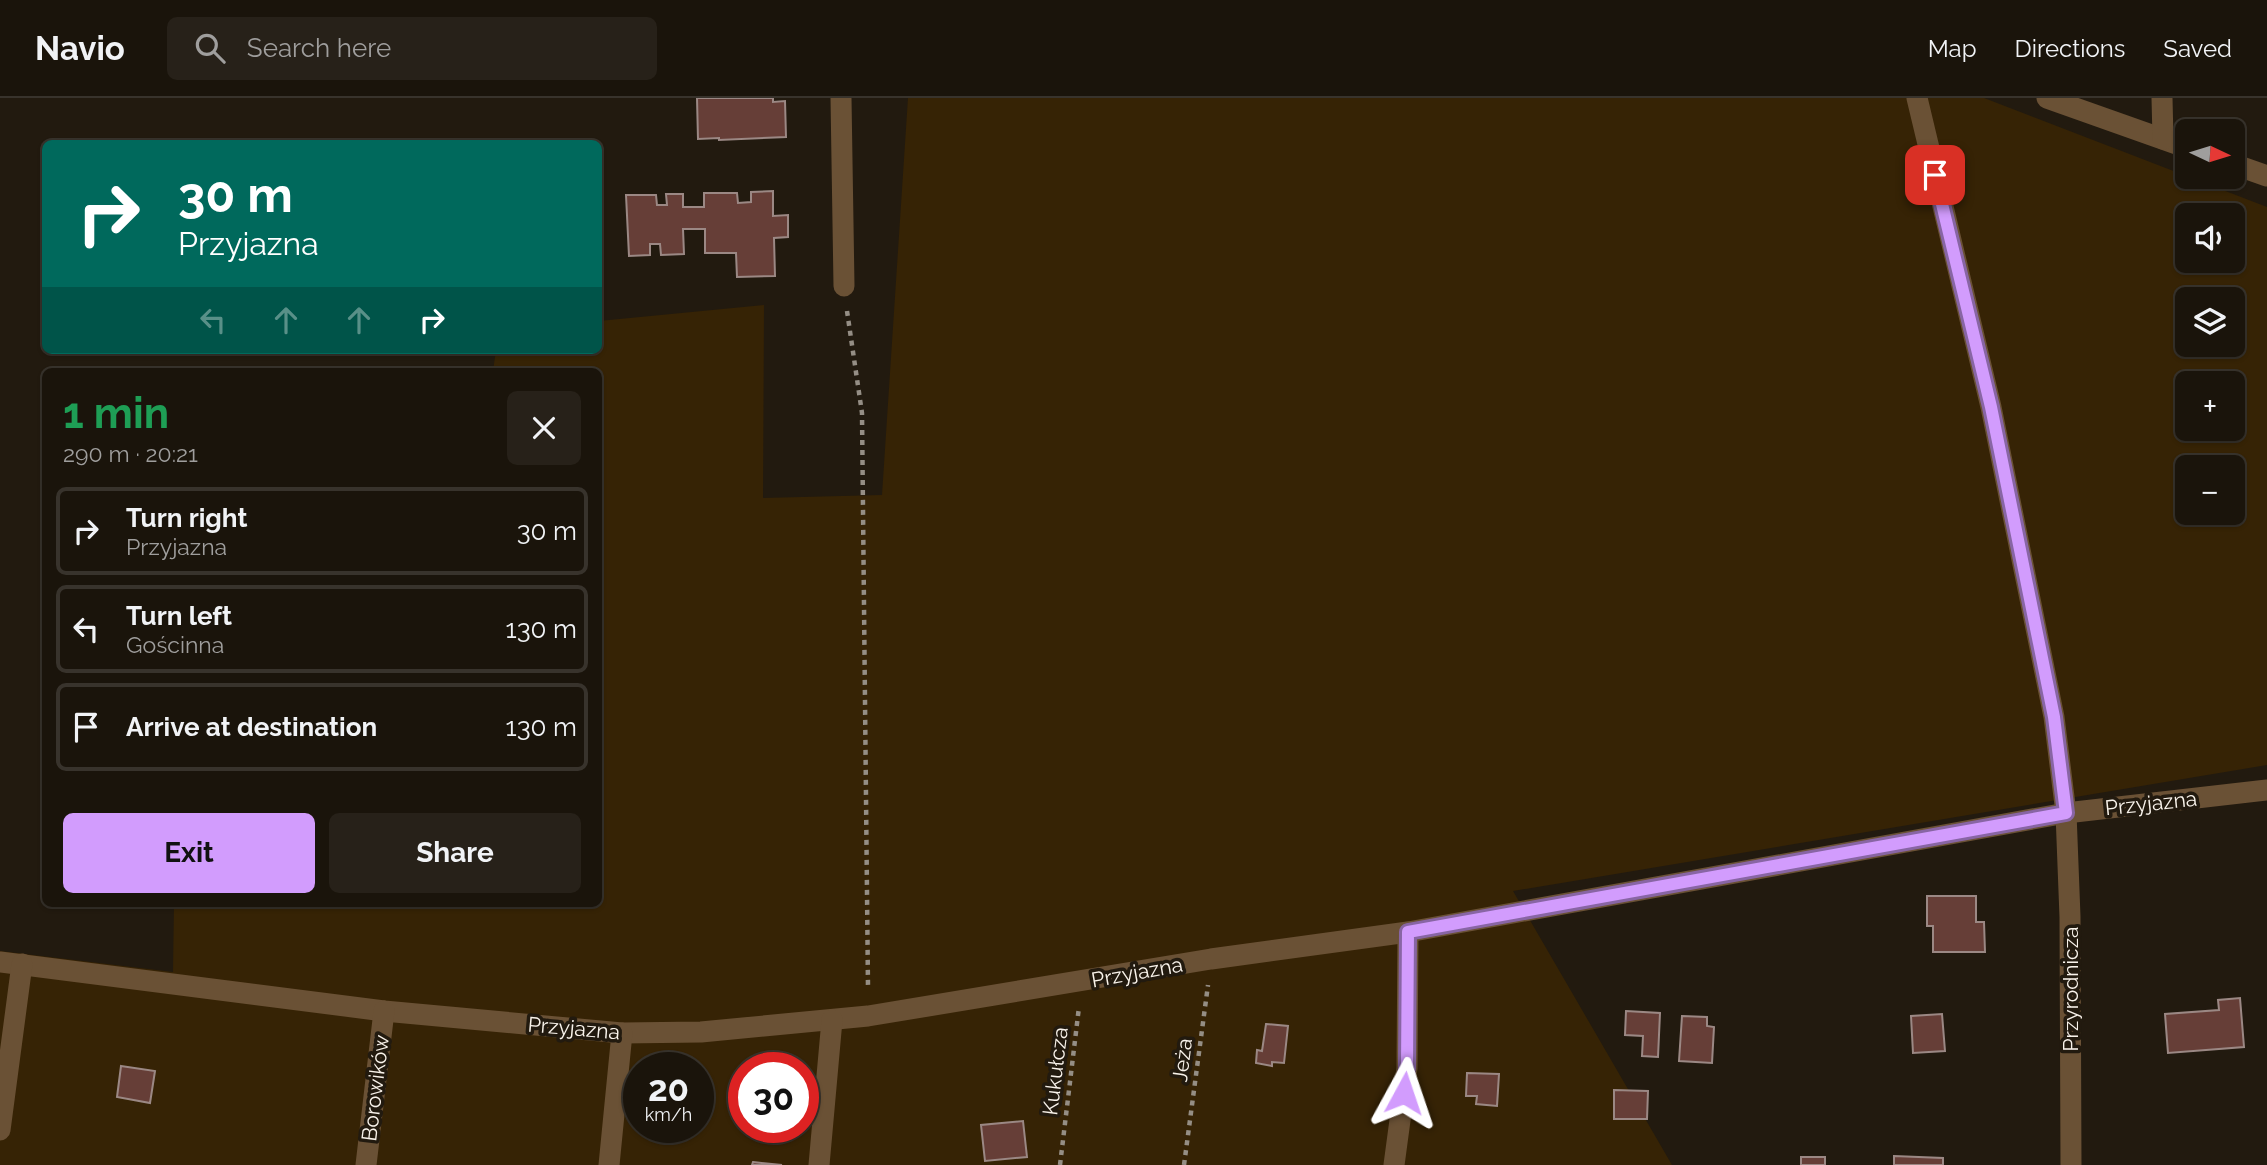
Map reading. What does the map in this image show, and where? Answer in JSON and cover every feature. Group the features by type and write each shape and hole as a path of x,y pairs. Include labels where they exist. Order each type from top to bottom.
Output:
{"street":[{"path":"841,98 844,286"},
{"name":"Przyrodnicza","path":"1917,98 1991,407 2054,717 2066,813 2070,917 2071,1165"},
{"path":"2047,98 2175,143"},
{"path":"2162,98 2163,139"},
{"path":"2245,168 2267,176"},
{"name":"Przyjazna","path":"0,962 384,1012 622,1033 701,1032 868,1016 1211,959 1408,932 2066,813 2267,790"},
{"path":"1394,1165 1407,1068 1408,932"},
{"path":"0,1130 22,964"},
{"name":"Borowików","path":"366,1165 384,1012"},
{"path":"819,1165 832,1020"},
{"path":"609,1165 622,1033"}],"path":[{"path":"844,286 862,413 868,1016"},
{"name":"Jeża","path":"1184,1165 1211,959"},
{"name":"Kukułcza","path":"1060,1165 1082,981"}],"shaded area":[{"path":"908,98 1984,98 2175,172 2175,189 2220,189 2267,207 2267,765 1513,891 1672,1165 0,1165 0,951 173,972 174,907 602,907 602,368 493,368 495,354 602,354 602,321 764,305 763,498 882,495"}],"building":[{"path":"697,98 773,98 773,102 785,101 786,137 698,139"},
{"path":"773,191 773,216 788,215 788,237 774,238 775,276 737,277 736,253 705,253 705,229 683,229 684,254 661,255 660,244 650,244 650,255 629,256 626,195 656,195 657,205 667,205 666,194 683,194 683,207 704,207 704,193 737,193 738,203 751,202 751,192"},
{"path":"1927,896 1976,896 1976,922 1984,922 1985,952 1933,952 1933,926 1927,926"},
{"path":"2240,998 2244,1047 2168,1053 2165,1014 2219,1010 2218,1000"},
{"path":"1626,1011 1660,1013 1658,1057 1642,1056 1643,1036 1625,1035"},
{"path":"1942,1014 1945,1051 1913,1053 1911,1016"},
{"path":"1682,1016 1707,1017 1707,1026 1714,1027 1712,1063 1679,1061"},
{"path":"1266,1024 1288,1026 1284,1063 1272,1062 1272,1066 1256,1063 1257,1050 1262,1051"},
{"path":"121,1066 155,1071 150,1103 117,1097"},
{"path":"1467,1073 1499,1074 1497,1106 1476,1104 1477,1096 1466,1096"},
{"path":"1614,1090 1648,1091 1647,1119 1614,1119"},
{"path":"1023,1121 1027,1157 985,1161 981,1125"},
{"path":"1894,1156 1943,1158 1943,1165 1894,1165"},
{"path":"1801,1157 1825,1157 1825,1165 1801,1165"},
{"path":"753,1162 782,1165 752,1165"}],"route":[{"path":"1404,1093 1407,1068 1408,932 2066,813 2054,717 1991,407 1935,175"}]}
